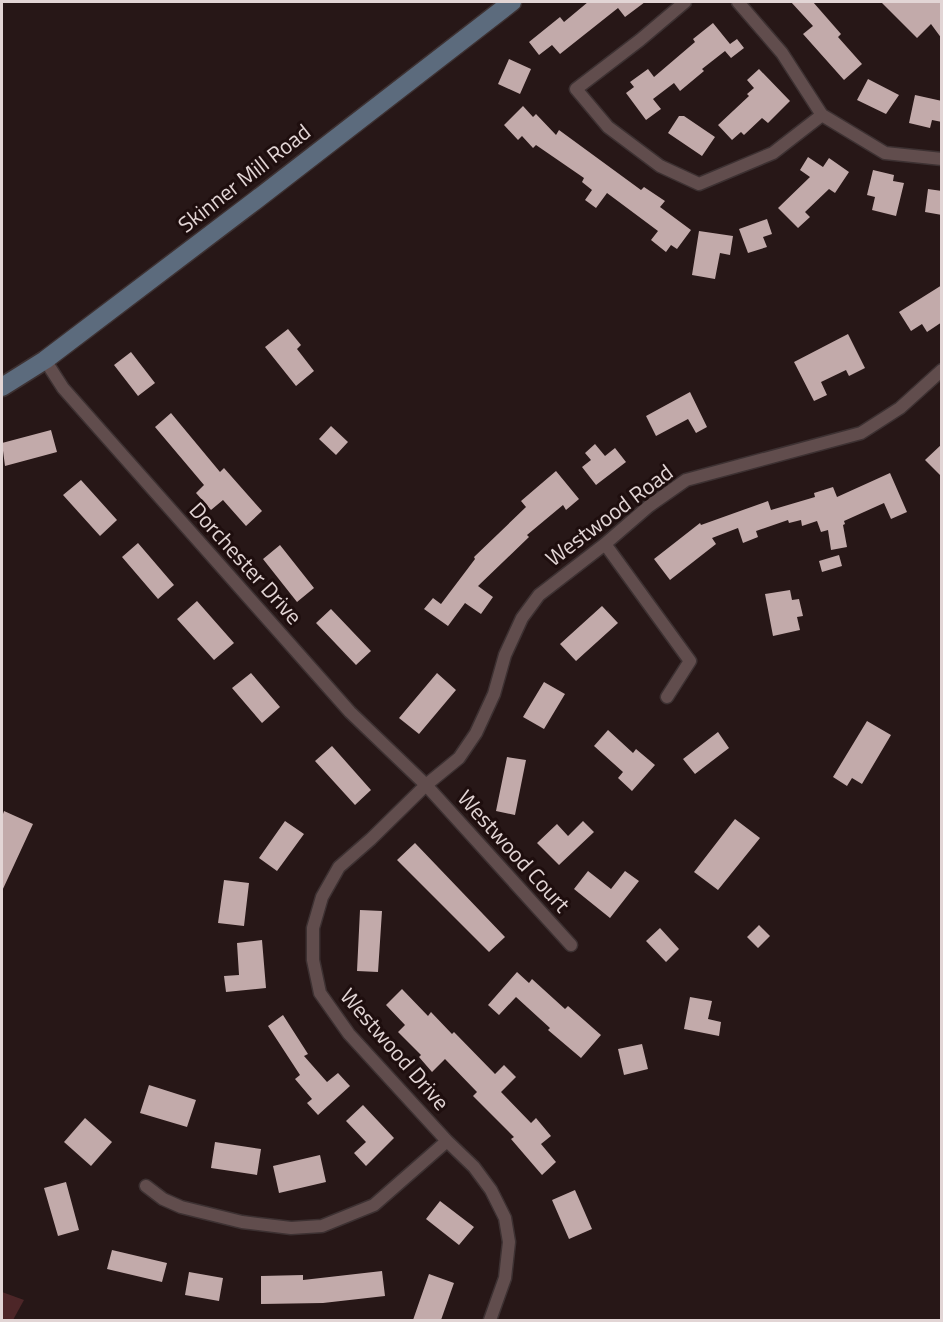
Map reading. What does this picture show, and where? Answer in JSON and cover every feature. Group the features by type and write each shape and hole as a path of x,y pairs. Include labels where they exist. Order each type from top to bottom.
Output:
{"street":[{"name":"Skinner Mill Road","path":"2,387 45,360 512,2"},
{"path":"685,2 576,89 608,127 660,166 699,184 773,153 822,115"},
{"path":"738,2 782,53 822,115 885,153 942,159"},
{"name":"Dorchester Drive","path":"45,360 63,388 350,712 426,785"},
{"name":"Westwood Road","path":"426,785 459,758 476,733 494,694 505,655 522,618 539,595 605,544 649,506 686,480 861,433 900,408 942,370"},
{"path":"605,544 690,661 667,697"},
{"name":"Westwood Court","path":"426,785 572,945"},
{"name":"Westwood Drive","path":"426,785 339,867 322,897 313,928 313,960 320,993 349,1034 447,1141 474,1167 491,1190 505,1218 509,1242 506,1278 490,1320"},
{"path":"146,1186 163,1199 181,1207 243,1222 291,1228 322,1226 374,1205 447,1141"}],"shaded area":[{"path":"2,1292 24,1300 13,1320 2,1320"}],"building":[{"path":"588,2 645,2 625,17 618,8 560,54 552,45 539,55 529,42 560,17 564,22"},
{"path":"791,2 813,2 841,34 838,37 862,64 844,80 803,34 813,26"},
{"path":"881,2 942,2 942,39 931,24 917,38"},
{"path":"713,23 730,44 737,39 744,48 731,58 725,51 702,69 704,71 680,91 674,83 653,99 661,109 646,120 626,93 634,87 630,82 648,69 654,77 695,42 693,39"},
{"path":"509,59 531,69 520,94 498,84"},
{"path":"759,69 790,101 768,123 762,118 744,135 741,132 732,140 718,125 749,96 747,94 754,88 747,80"},
{"path":"868,79 899,95 886,114 857,100"},
{"path":"915,95 942,101 942,122 932,120 930,128 909,123"},
{"path":"523,106 533,117 536,114 556,135 559,130 641,190 644,187 665,201 660,207 691,230 677,249 671,245 666,252 651,240 658,231 607,193 596,208 585,200 592,190 582,182 584,178 536,145 533,148 522,136 518,140 504,125"},
{"path":"679,116 684,116 715,137 702,156 668,133"},
{"path":"808,157 823,167 829,158 849,172 835,193 829,189 805,212 810,217 798,228 778,208 810,177 800,170"},
{"path":"873,170 894,175 893,181 904,183 896,216 872,210 875,197 867,195"},
{"path":"928,189 942,191 942,215 925,212"},
{"path":"767,219 772,234 763,237 767,247 748,253 739,229"},
{"path":"699,231 733,236 730,255 720,253 715,279 692,275"},
{"path":"942,285 942,322 927,332 922,324 911,331 899,312"},
{"path":"288,329 301,345 297,349 314,371 296,386 265,347"},
{"path":"848,334 865,368 849,376 846,370 821,382 827,395 814,401 794,362"},
{"path":"131,352 155,383 138,396 114,365"},
{"path":"690,392 707,427 696,433 688,419 656,436 646,416"},
{"path":"171,413 220,472 224,468 262,511 246,526 223,500 211,510 196,493 204,485 155,427"},
{"path":"331,426 348,442 336,455 319,439"},
{"path":"51,430 57,452 5,466 2,443"},
{"path":"595,444 605,456 615,448 626,462 596,485 582,467 591,460 585,453"},
{"path":"942,444 942,477 925,460"},
{"path":"556,471 579,499 566,510 563,505 527,535 529,537 478,586 493,597 481,614 465,603 448,626 424,609 433,598 441,604 475,559 474,557 526,507 521,501"},
{"path":"890,473 907,512 891,519 884,503 844,521 847,547 831,550 828,530 821,532 817,521 802,526 801,520 789,523 788,520 756,531 758,537 743,543 738,528 712,538 716,544 670,580 654,559 700,523 701,525 768,501 771,510 815,497 814,493 833,487 837,497"},
{"path":"81,480 117,520 100,536 63,495"},
{"path":"138,543 174,585 158,599 122,557"},
{"path":"280,545 314,588 297,602 263,559"},
{"path":"839,555 842,566 822,572 819,561"},
{"path":"790,590 792,600 799,599 803,616 797,617 800,630 773,636 765,594"},
{"path":"197,601 234,643 214,660 177,619"},
{"path":"602,606 618,623 576,661 560,644"},
{"path":"331,609 371,651 356,665 316,623"},
{"path":"251,673 280,707 262,723 232,688"},
{"path":"437,673 456,690 419,734 399,718"},
{"path":"544,682 565,694 544,729 523,717"},
{"path":"867,721 891,735 862,784 852,778 847,786 833,777"},
{"path":"608,730 633,753 636,749 655,765 632,791 618,778 623,772 594,746"},
{"path":"718,732 729,748 695,774 683,759"},
{"path":"332,746 371,790 355,805 315,761"},
{"path":"507,757 526,760 515,815 496,811"},
{"path":"4,811 33,824 2,891 2,817"},
{"path":"735,819 760,838 718,890 694,872"},
{"path":"285,821 304,834 277,871 259,858"},
{"path":"583,821 594,832 559,865 537,843 557,824 568,836"},
{"path":"415,843 505,937 489,952 397,860"},
{"path":"588,871 611,889 625,871 639,881 610,918 574,889"},
{"path":"224,880 249,883 244,926 218,923"},
{"path":"360,910 382,911 378,972 357,971"},
{"path":"759,925 770,936 758,948 747,937"},
{"path":"660,928 679,949 666,962 646,941"},
{"path":"262,940 266,988 226,992 224,976 239,975 237,943"},
{"path":"517,972 529,983 532,979 565,1009 568,1006 601,1035 581,1058 548,1030 550,1028 516,997 499,1015 488,1005"},
{"path":"402,989 428,1016 431,1012 452,1034 454,1032 495,1074 504,1065 516,1077 501,1092 531,1123 536,1118 551,1136 541,1144 556,1162 542,1175 511,1139 514,1137 473,1096 477,1092 445,1059 432,1072 419,1057 421,1055 398,1032 405,1025 386,1005"},
{"path":"690,997 712,1001 708,1019 721,1022 719,1036 684,1029"},
{"path":"283,1015 308,1054 304,1056 327,1082 338,1073 350,1086 318,1115 307,1103 312,1099 295,1079 300,1075 268,1026"},
{"path":"642,1044 648,1069 624,1075 618,1049"},
{"path":"149,1085 196,1100 187,1127 140,1113"},
{"path":"363,1105 394,1138 366,1166 354,1153 366,1142 346,1121"},
{"path":"85,1118 112,1142 91,1166 64,1142"},
{"path":"215,1142 261,1149 257,1175 211,1168"},
{"path":"320,1155 326,1182 279,1193 273,1166"},
{"path":"66,1182 79,1230 58,1236 44,1188"},
{"path":"575,1190 592,1229 569,1239 552,1200"},
{"path":"440,1201 474,1227 459,1245 426,1219"},
{"path":"112,1250 167,1263 162,1282 107,1269"},
{"path":"382,1271 385,1296 323,1303 261,1304 261,1276 303,1275 303,1280"},
{"path":"189,1272 223,1278 219,1301 185,1295"},
{"path":"429,1274 454,1283 441,1320 413,1320"}]}
